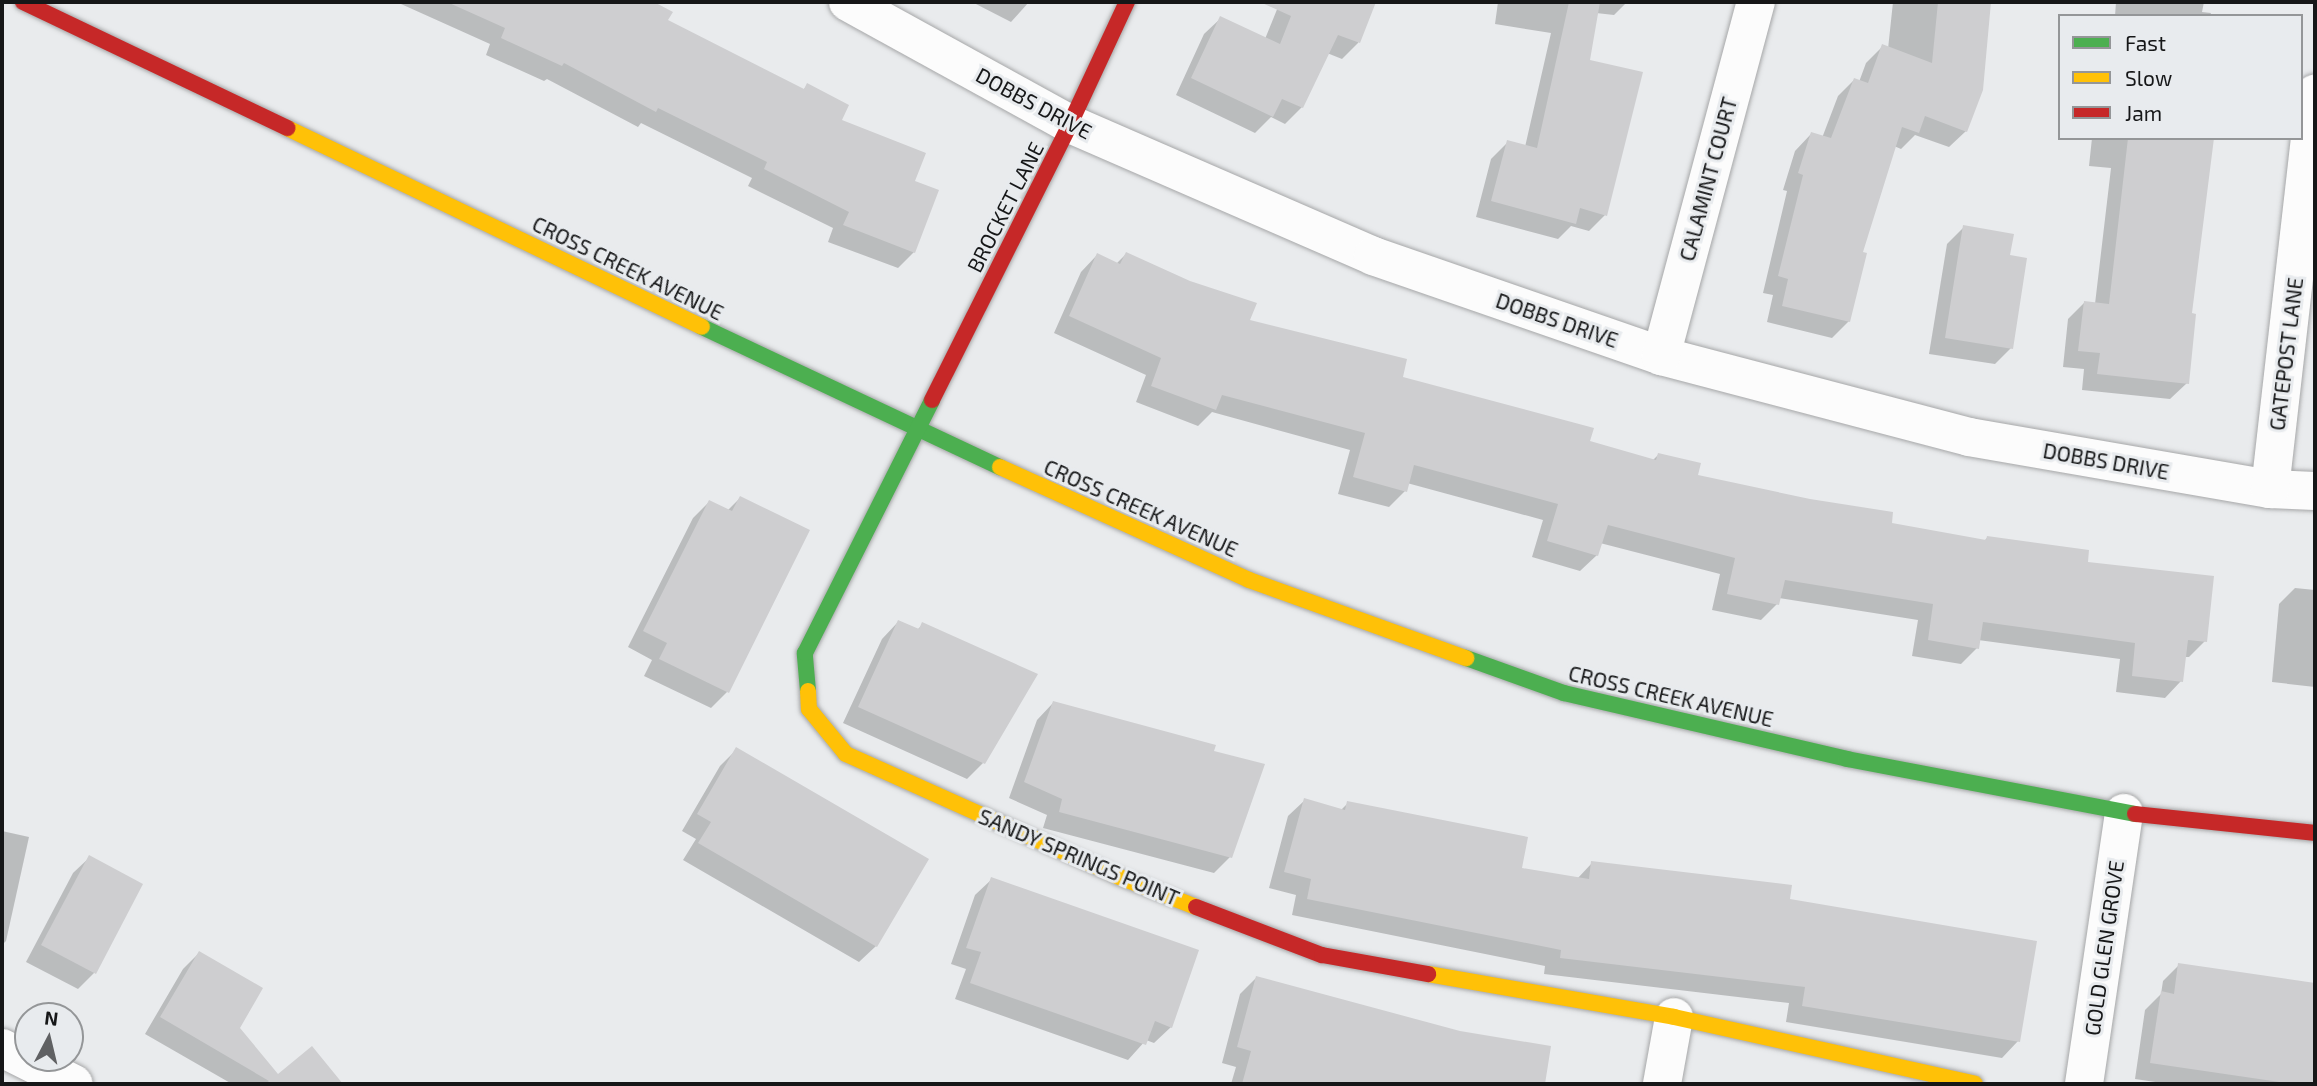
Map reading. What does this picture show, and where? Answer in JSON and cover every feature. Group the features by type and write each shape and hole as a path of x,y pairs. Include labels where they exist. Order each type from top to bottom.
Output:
{"street":[{"name":"CROSS CREEK AVENUE","path":"23,2 918,430 1249,580 1564,693 1847,759 2124,813 2315,833"},
{"name":"DOBBS DRIVE","path":"848,2 1070,124 1373,257 1661,356 1969,438 2270,489 2315,491"},
{"name":"BROCKET LANE","path":"918,430 1070,124 1127,2"},
{"name":"CALAMINT COURT","path":"1661,356 1756,2"},
{"name":"GATEPOST LANE","path":"2270,489 2315,94"},
{"name":"SANDY SPRINGS POINT","path":"918,430 805,653 809,709 846,754 1117,876 1322,954 1674,1017 1975,1084"},
{"name":"GOLD GLEN GROVE","path":"2084,1084 2124,813"},
{"path":"1662,1084 1674,1017"},
{"path":"2,1048 74,1084"}],"building":[{"path":"447,2 654,2 673,12 668,20 804,89 807,83 849,105 842,120 926,153 915,181 939,190 915,253 843,225 849,212 764,169 767,162 658,108 656,112 564,63 562,66 501,38 505,28"},
{"path":"1260,2 1376,2 1360,43 1338,35 1303,108 1282,99 1273,117 1191,78 1220,16 1280,44 1291,16"},
{"path":"1569,2 1600,2 1590,60 1643,72 1607,216 1580,208 1576,224 1491,201 1507,140 1537,148"},
{"path":"1938,2 1991,2 1983,90 1967,132 1925,116 1919,133 1902,127 1863,252 1867,253 1850,322 1782,306 1788,279 1778,276 1803,175 1798,173 1811,132 1831,138 1854,78 1868,83 1882,44 1932,63"},
{"path":"2128,140 2214,140 2192,313 2196,314 2189,384 2097,374 2100,353 2078,351 2084,301 2109,304"},
{"path":"1963,225 2014,234 2010,255 2027,258 2013,349 1945,338"},
{"path":"1126,252 1190,281 1257,303 1250,320 1407,359 1403,377 1594,428 1590,441 1656,460 1658,453 1701,463 1698,475 1810,499 1893,512 1892,523 1986,540 1987,536 2089,550 2088,562 2214,576 2207,642 2188,640 2183,682 2132,676 2135,643 1983,622 1979,649 1928,640 1933,604 1785,580 1779,605 1727,594 1735,558 1608,525 1598,556 1547,541 1558,504 1414,465 1407,492 1353,477 1365,433 1222,395 1216,410 1151,386 1161,358 1069,316 1097,253 1120,264"},
{"path":"740,496 810,530 729,693 659,659 667,643 643,631 709,500 732,511"},
{"path":"898,620 919,629 922,622 1038,674 985,764 858,707"},
{"path":"1053,701 1216,745 1214,751 1265,764 1232,858 1059,812 1062,799 1024,782"},
{"path":"736,747 929,859 877,947 698,843 711,822 697,814"},
{"path":"1304,798 1345,810 1347,801 1528,837 1522,868 1589,879 1591,861 1792,885 1790,899 2037,941 2020,1042 1802,1006 1805,987 1560,958 1561,950 1307,899 1311,879 1284,872"},
{"path":"89,855 143,884 96,974 41,945"},
{"path":"991,877 1199,950 1172,1028 1155,1021 1146,1045 970,983 981,952 966,948"},
{"path":"199,951 263,988 240,1028 278,1074 312,1046 343,1084 265,1084 269,1081 160,1017"},
{"path":"2178,963 2315,983 2315,1084 2294,1084 2150,1063 2161,991 2174,994"},
{"path":"1256,976 1460,1031 1551,1046 1545,1084 1242,1084 1251,1051 1237,1047"}],"traffic: fast":[{"path":"702,327 1000,467"},
{"path":"808,691 805,653 932,400"},
{"path":"1466,658 1564,693 1847,759 2135,814"}],"traffic: slow":[{"path":"287,128 702,327"},
{"path":"1000,467 1249,580 1466,658"},
{"path":"808,691 809,709 846,754 1117,876 1196,907"},
{"path":"1428,974 1674,1017 1975,1084"}],"traffic: jam":[{"path":"23,2 287,128"},
{"path":"932,400 1070,124 1127,2"},
{"path":"2135,814 2315,833"},
{"path":"1196,907 1322,955 1428,974"}]}
